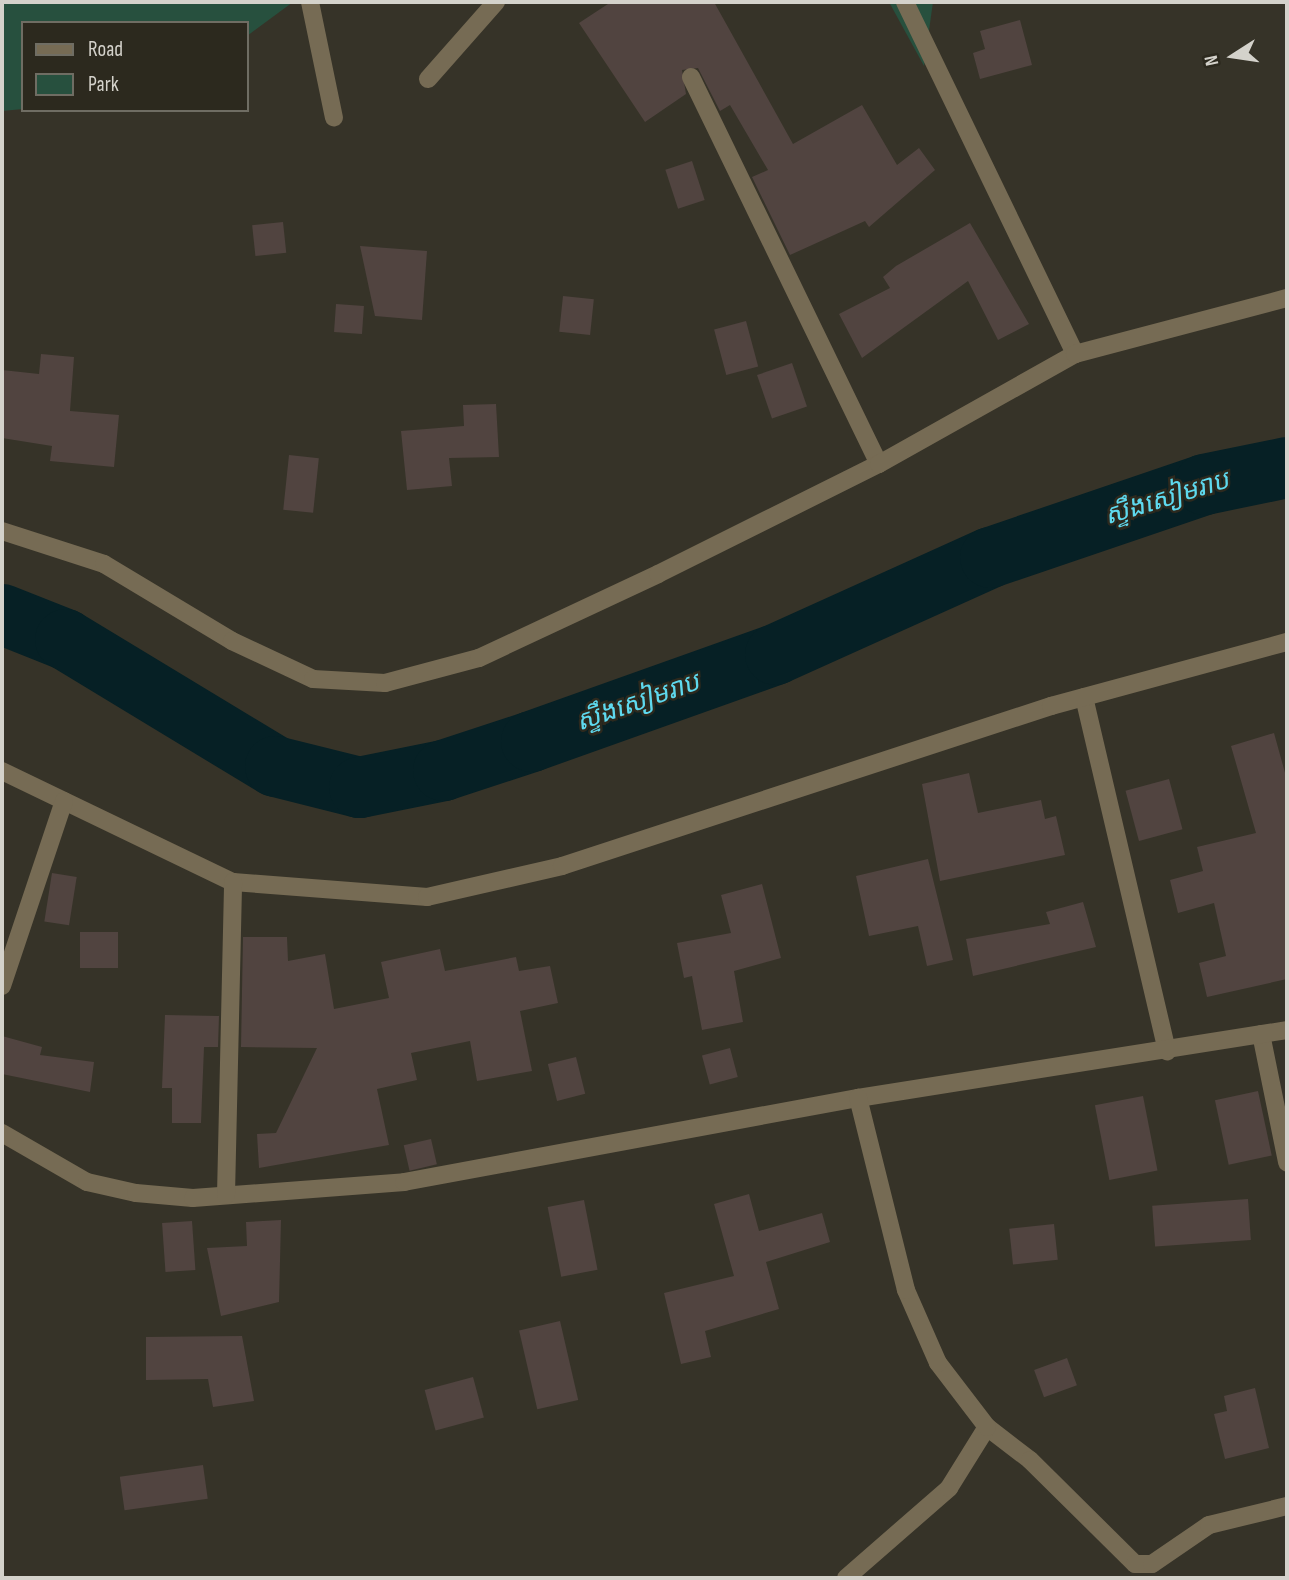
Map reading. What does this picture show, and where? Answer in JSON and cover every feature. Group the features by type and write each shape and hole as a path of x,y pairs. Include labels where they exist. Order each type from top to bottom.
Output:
{"street":[{"path":"310,2 334,118"},
{"path":"429,79 496,2"},
{"path":"905,2 1075,354"},
{"path":"691,77 878,464"},
{"path":"2,531 104,564 232,641 313,679 385,683 479,658 878,464 1075,354 1287,298"},
{"path":"2,771 233,882 369,897 427,897 493,886 1084,697 1287,642"},
{"path":"1084,697 1167,1051"},
{"path":"2,986 64,802"},
{"path":"226,1195 233,882"},
{"path":"2,1133 87,1182 136,1193 226,1195 404,1182 858,1098 1287,1030"},
{"path":"1261,1034 1287,1163"},
{"path":"858,1098 906,1290 939,1363 987,1427 1030,1460 1135,1564 1152,1564 1209,1525 1287,1506"},
{"path":"846,1578 949,1488 987,1427"}],"green space":[{"path":"2,2 293,2 248,35 248,21 21,21 21,109 2,111"},
{"path":"889,2 933,2 924,66"}],"building":[{"path":"611,2 714,2 793,144 862,105 897,165 919,148 935,170 869,227 865,221 790,255 752,177 768,170 730,105 720,111 698,68 682,70 686,94 645,122 579,23"},
{"path":"1020,20 1032,65 980,79 973,53 985,49 980,31"},
{"path":"692,161 705,200 678,209 665,170"},
{"path":"283,222 286,253 255,256 252,225"},
{"path":"970,223 1029,324 998,340 968,281 862,358 839,314 890,288 883,277 896,266"},
{"path":"360,246 427,251 422,320 375,316"},
{"path":"563,296 594,299 590,335 559,332"},
{"path":"336,304 364,306 362,334 334,332"},
{"path":"746,321 758,366 726,375 714,330"},
{"path":"41,354 74,357 70,411 119,415 114,467 50,461 52,446 2,438 2,370 39,374"},
{"path":"792,363 807,406 772,419 757,375"},
{"path":"496,404 499,457 449,458 452,486 407,490 401,431 464,426 463,405"},
{"path":"289,455 319,458 313,513 283,510"},
{"path":"1274,733 1287,780 1287,979 1207,997 1199,963 1226,956 1214,903 1178,913 1170,880 1203,871 1197,847 1256,833 1231,746"},
{"path":"969,773 978,813 1041,800 1045,819 1056,816 1065,855 940,881 922,784"},
{"path":"1169,779 1182,829 1139,841 1126,791"},
{"path":"928,859 953,960 927,966 918,926 869,936 856,876"},
{"path":"52,873 77,877 69,925 44,921"},
{"path":"762,884 781,958 734,971 743,1022 702,1030 692,976 684,978 677,943 731,933 721,895"},
{"path":"1083,902 1096,947 973,976 966,939 1050,924 1046,912"},
{"path":"80,932 118,932 118,968 80,968"},
{"path":"243,937 287,937 288,961 325,954 334,1009 389,998 381,962 440,949 445,971 516,957 519,971 550,966 558,1003 520,1011 532,1071 477,1081 470,1041 411,1053 417,1080 377,1089 389,1145 259,1168 257,1134 276,1133 317,1048 241,1047"},
{"path":"165,1015 219,1016 218,1047 204,1047 201,1123 172,1123 172,1088 162,1088"},
{"path":"2,1036 42,1047 40,1055 94,1062 90,1092 2,1074"},
{"path":"730,1048 738,1077 710,1084 702,1056"},
{"path":"576,1057 585,1094 557,1101 548,1064"},
{"path":"1258,1091 1272,1156 1229,1165 1215,1100"},
{"path":"1143,1096 1158,1171 1109,1180 1095,1105"},
{"path":"431,1139 437,1164 410,1171 404,1145"},
{"path":"749,1194 759,1231 822,1213 830,1242 766,1262 779,1309 705,1331 711,1357 681,1364 664,1293 734,1276 714,1204"},
{"path":"1248,1199 1251,1240 1155,1247 1152,1206"},
{"path":"584,1200 598,1270 561,1277 548,1207"},
{"path":"281,1220 279,1302 221,1316 207,1248 247,1246 246,1222"},
{"path":"192,1221 195,1270 165,1272 162,1223"},
{"path":"1054,1224 1058,1260 1013,1265 1009,1229"},
{"path":"560,1321 578,1400 537,1409 519,1330"},
{"path":"242,1336 254,1401 213,1407 208,1379 146,1380 146,1337"},
{"path":"1067,1358 1077,1385 1044,1397 1034,1370"},
{"path":"473,1377 484,1418 436,1431 425,1390"},
{"path":"1255,1388 1269,1448 1225,1459 1214,1414 1227,1411 1224,1396"},
{"path":"203,1465 208,1499 125,1510 120,1477"}],"waterway":[{"name":"ស្ទឹងសៀមរាប","path":"2,614 65,639 275,766 359,787 443,770 531,741 775,654 990,557 1204,484 1287,467"}]}
